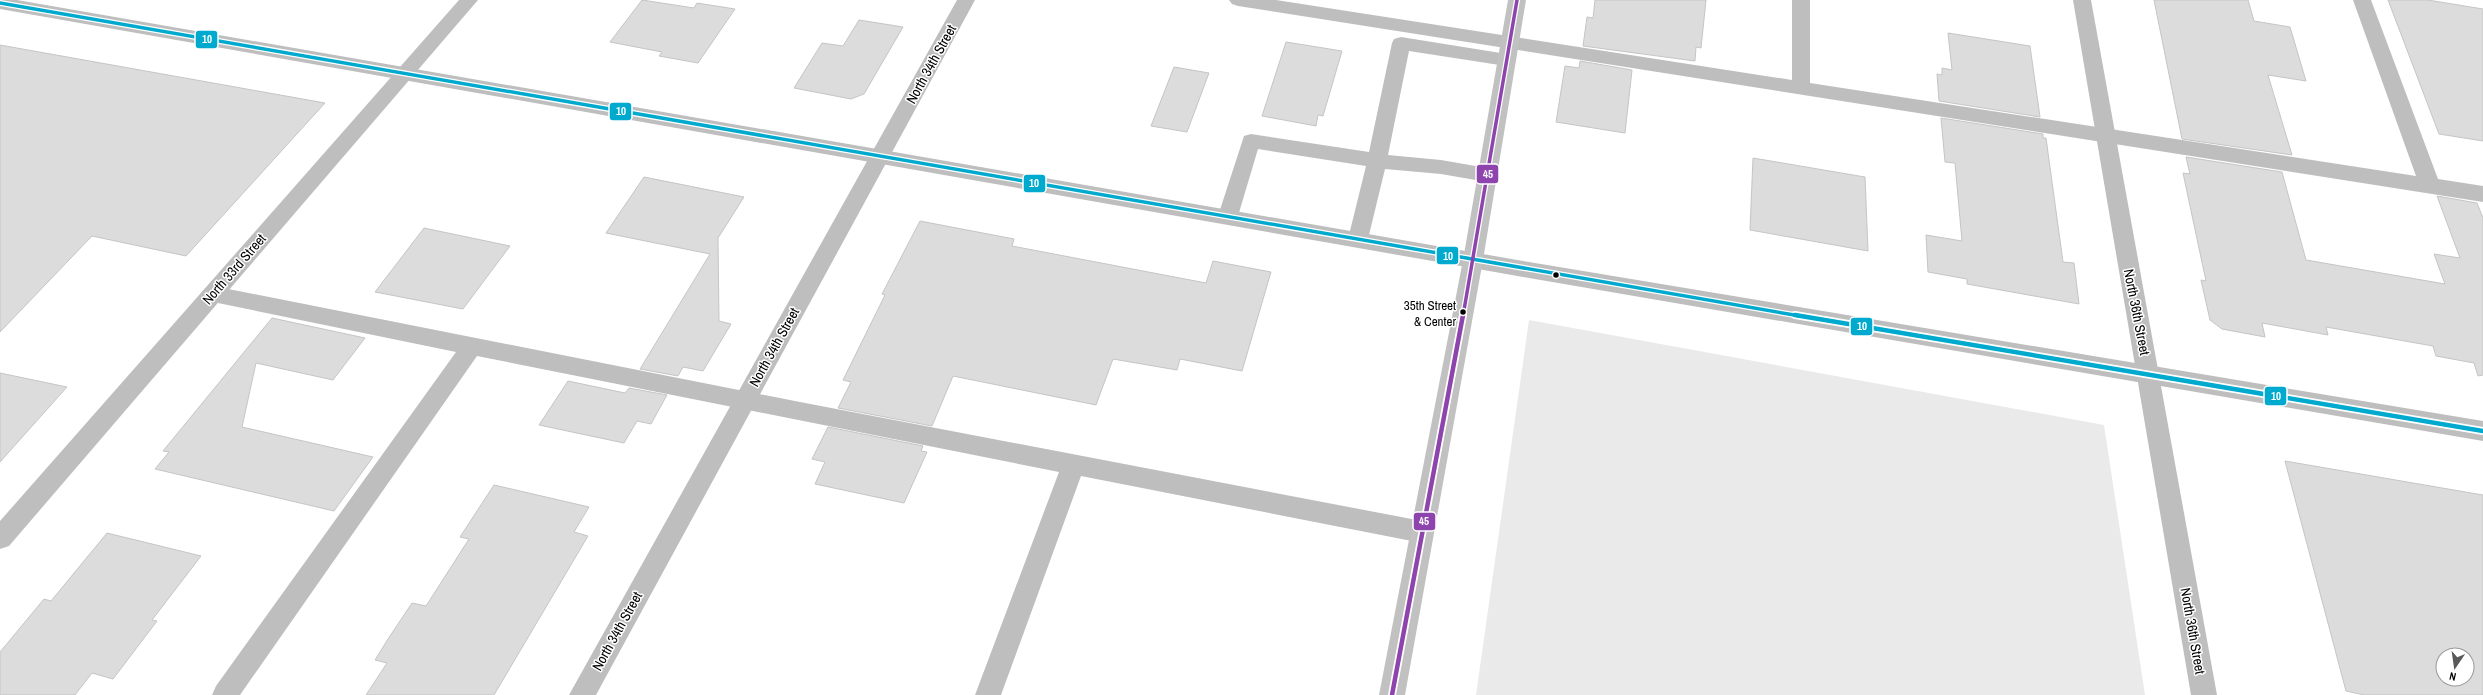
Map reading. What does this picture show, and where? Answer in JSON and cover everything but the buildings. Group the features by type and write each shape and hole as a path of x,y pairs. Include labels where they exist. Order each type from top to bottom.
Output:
{"main road":[{"path":"1392,695 1473,260 1507,51 1517,0"}],"street":[{"name":"North 33rd Street","path":"0,538 468,0"},
{"name":"North 34th Street","path":"582,695 966,0"},
{"path":"1238,0 1507,51"},
{"path":"1801,0 1801,87"},
{"name":"North 36th Street","path":"2082,0 2104,134 2149,376 2204,695"},
{"path":"2362,0 2430,186"},
{"path":"0,3 1228,216 1473,260 2149,376 2483,431"},
{"path":"1358,239 1377,161 1401,43 1507,51 1801,87 2483,194"},
{"path":"1228,216 1250,141 1377,161 1441,167 1487,175"},
{"path":"213,294 1073,465 1422,532"},
{"path":"225,695 472,346"},
{"path":"988,695 1073,465"}],"shaded area":[{"path":"1529,320 2104,425 2145,695 1476,695"}],"transit line":[{"name":"45","path":"1392,695 1473,260 1517,0"},
{"name":"10","path":"0,3 1529,270 2483,431"}],"place":[{"name":"35th Street & Center","path":"1463,312"}]}
